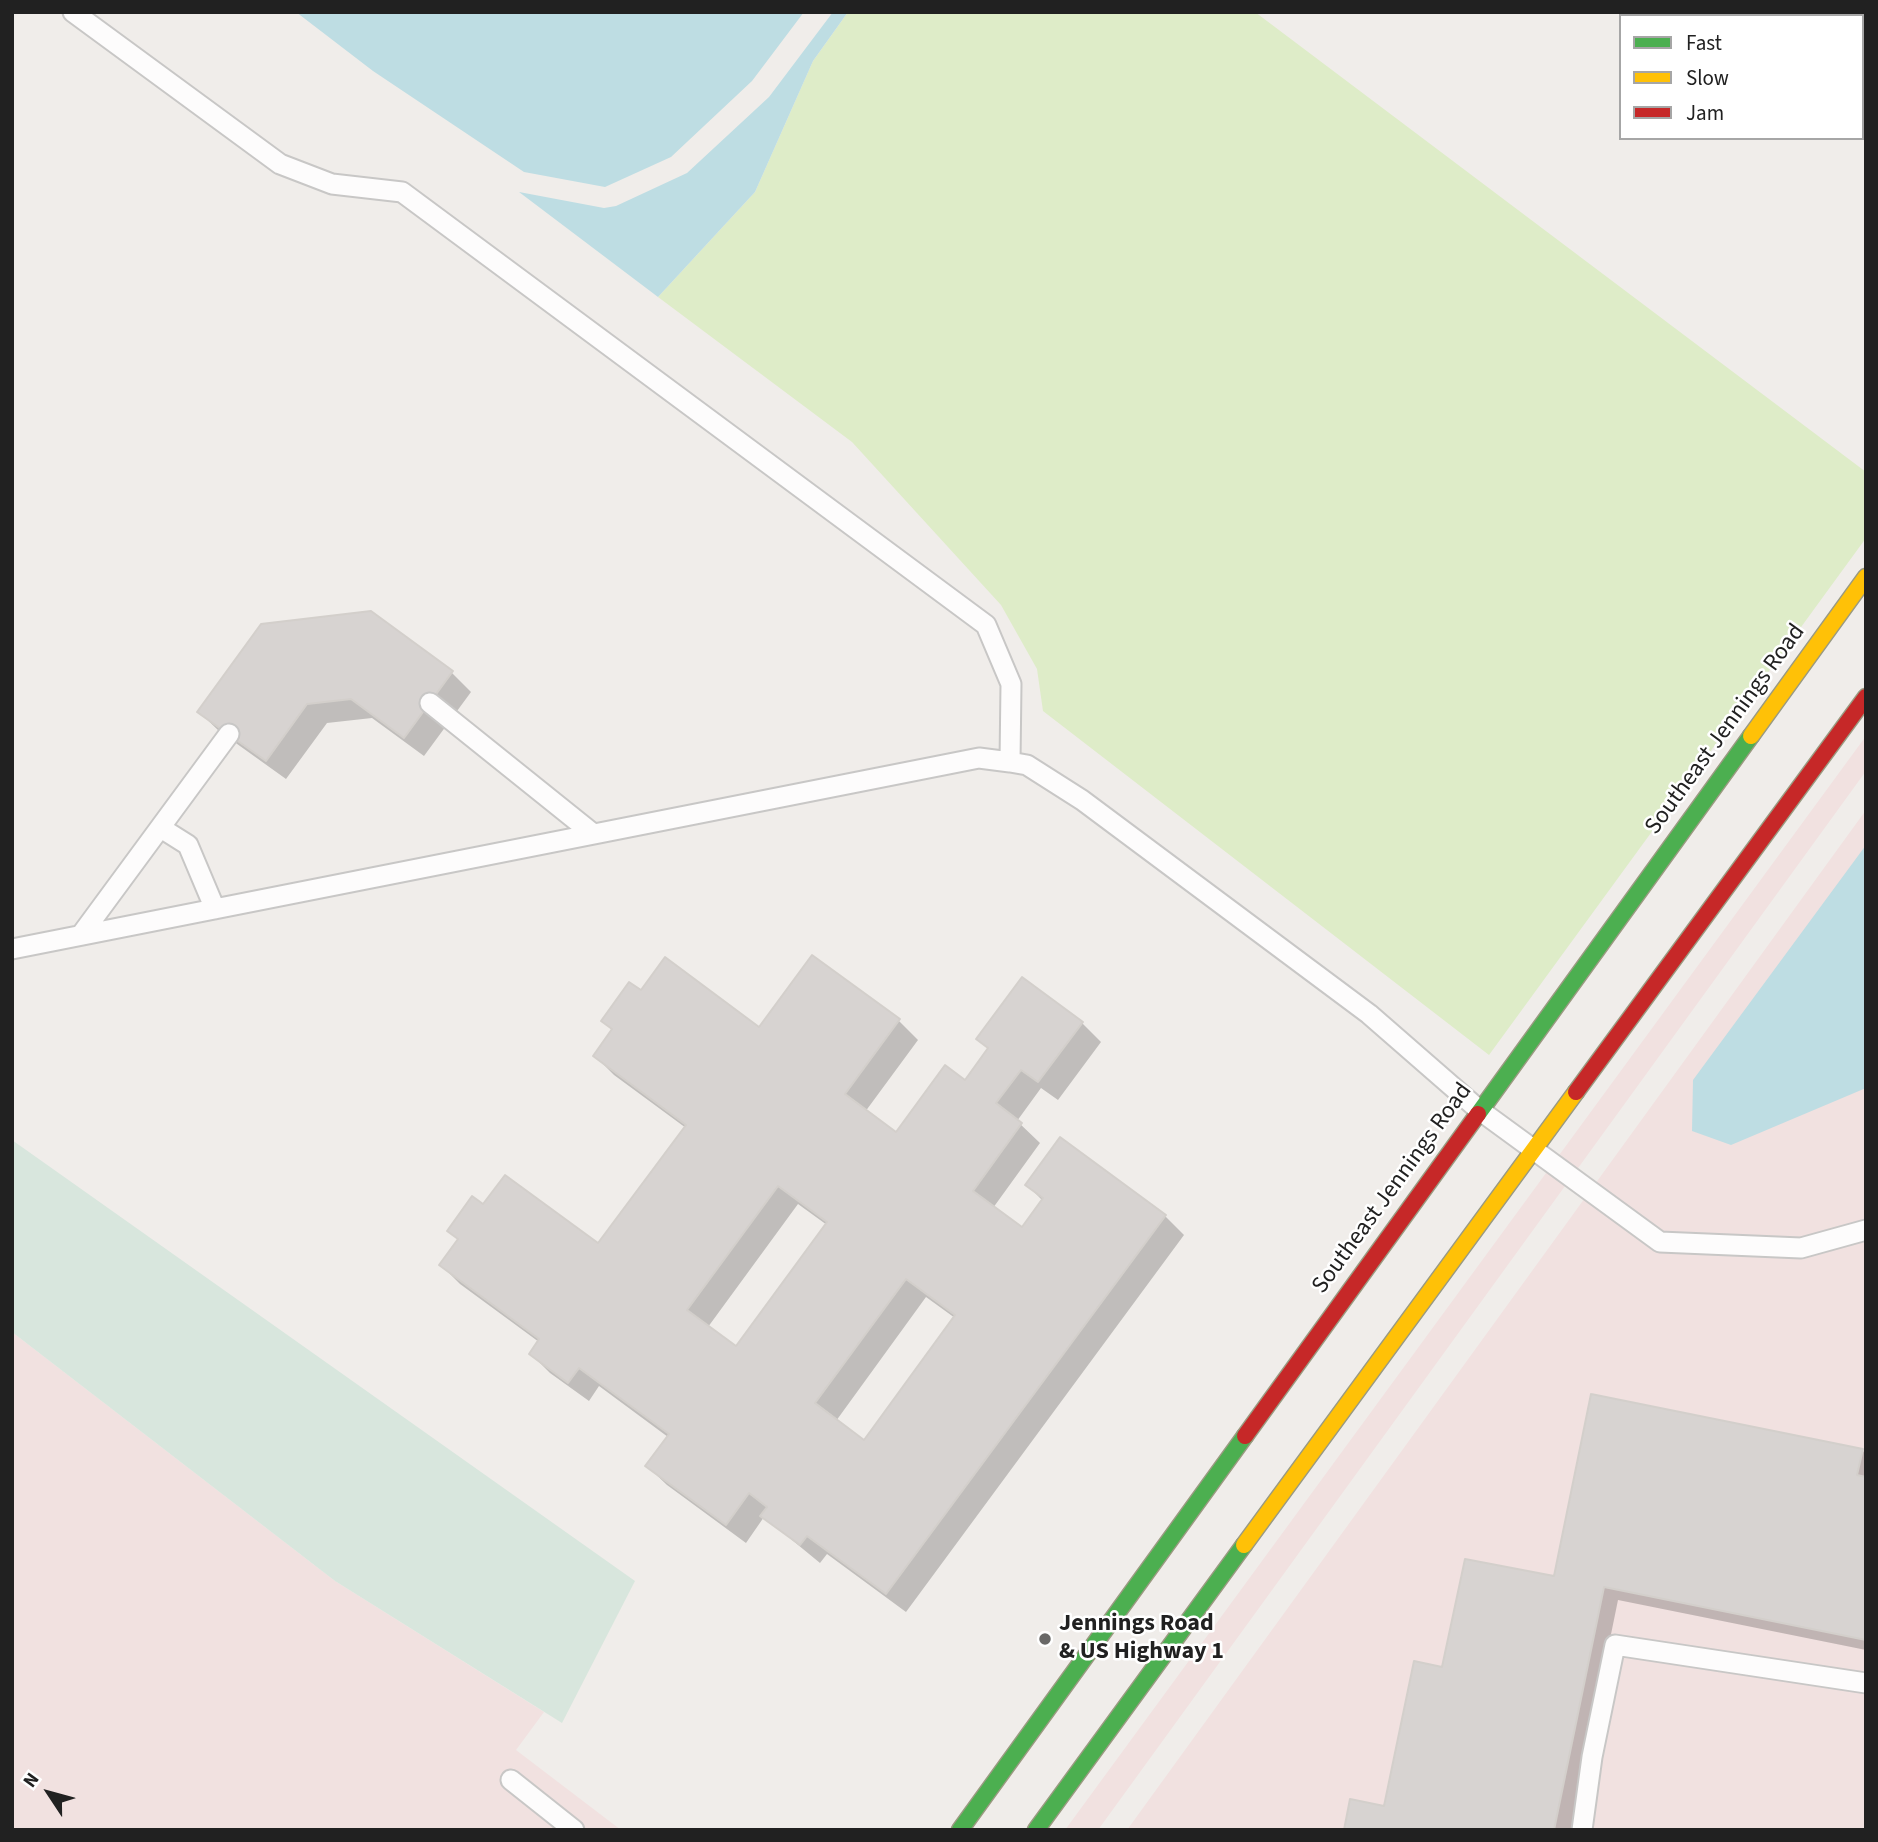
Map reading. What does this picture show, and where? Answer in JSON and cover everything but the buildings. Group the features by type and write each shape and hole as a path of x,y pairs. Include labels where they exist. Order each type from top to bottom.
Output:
{"street":[{"name":"Southeast Jennings Road","path":"960,1830 1478,1110 1866,578"},
{"path":"1036,1830 1866,697"}],"lane":[{"path":"73,12 280,164 332,184 402,192 986,625 1011,684 1010,762"},
{"path":"430,703 592,833"},
{"path":"81,935 229,734"},
{"path":"12,949 979,758 1010,762 1027,765 1082,800 1369,1014 1478,1110 1660,1241 1801,1248 1866,1230"},
{"path":"161,828 188,845 215,909"},
{"path":"1582,1830 1592,1757 1615,1646 1866,1683"},
{"path":"511,1780 574,1830"}],"shaded area":[{"path":"1866,736 1866,771 1098,1830 1065,1830"},
{"path":"1866,810 1866,1830 1127,1830"},
{"path":"12,1140 635,1581 562,1723 335,1581 12,1332"},
{"path":"12,1332 335,1581 544,1712 516,1750 621,1830 12,1830"}],"green space":[{"path":"848,12 1255,12 1866,472 1866,538 1489,1055 1043,711 1037,669 1001,605 852,442 658,297 755,192 813,61"}],"water":[{"path":"296,12 804,12 752,81 671,157 605,187 524,172 373,71"},
{"path":"833,12 848,12 813,61 755,192 658,297 519,192 604,208 616,206 687,173 769,97"},
{"path":"1866,845 1866,1088 1731,1145 1692,1131 1693,1080"}],"traffic: fast":[{"path":"1478,1114 1751,736"},
{"path":"960,1830 1245,1436"},
{"path":"1036,1830 1244,1545"}],"traffic: slow":[{"path":"1751,736 1866,577"},
{"path":"1244,1545 1576,1092"}],"traffic: jam":[{"path":"1576,1092 1866,697"},
{"path":"1245,1436 1478,1114"}],"place":[{"name":"Jennings Road & US Highway 1","path":"1045,1639"}]}
